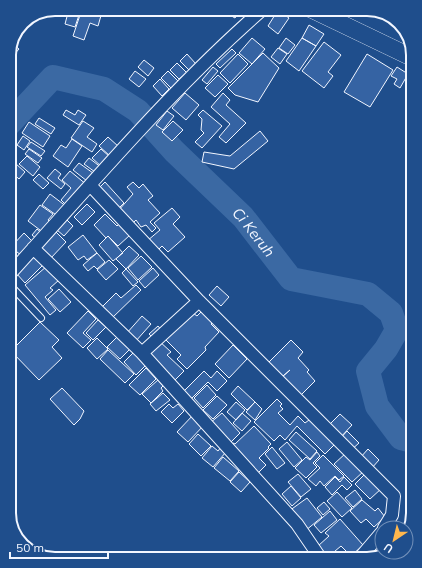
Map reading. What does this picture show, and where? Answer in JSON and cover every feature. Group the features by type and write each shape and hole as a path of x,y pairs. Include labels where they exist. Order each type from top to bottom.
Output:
{"main road":[{"path":"326,16 406,55"}],"street":[{"path":"16,267 137,134 231,37 255,16"},
{"path":"90,185 199,301 394,496 392,515 389,520"},
{"path":"33,248 142,353 297,524 316,552"},
{"path":"142,353 199,301"},
{"path":"365,552 374,541"}],"lane":[{"path":"16,291 41,318"}],"building":[{"path":"67,16 79,16 75,27 65,24"},
{"path":"80,16 101,16 98,26 90,23 84,40 73,36"},
{"path":"243,16 252,16 249,20"},
{"path":"274,16 286,16 289,18 278,34 268,26"},
{"path":"336,16 343,16 341,19"},
{"path":"309,25 324,34 316,46 302,38"},
{"path":"252,38 265,49 252,64 239,53"},
{"path":"286,38 295,45 288,54 279,48"},
{"path":"302,38 316,46 299,71 286,61"},
{"path":"324,42 341,55 328,72 333,76 324,88 302,71"},
{"path":"278,48 287,54 280,64 271,57"},
{"path":"232,49 236,53 220,68 216,64"},
{"path":"263,53 279,68 258,102 235,95 228,88"},
{"path":"187,54 196,64 189,70 180,61"},
{"path":"238,54 248,64 230,83 220,73"},
{"path":"367,54 393,70 370,107 344,92"},
{"path":"144,60 154,68 148,76 138,67"},
{"path":"177,63 187,73 179,79 170,70"},
{"path":"213,67 218,71 207,84 202,80"},
{"path":"397,67 406,73 406,78 400,88 394,84 397,79 391,76"},
{"path":"135,71 146,79 139,87 129,79"},
{"path":"168,71 178,81 171,88 161,78"},
{"path":"218,75 228,84 215,97 205,88"},
{"path":"160,79 169,89 162,96 153,86"},
{"path":"185,93 199,105 186,120 172,108"},
{"path":"223,93 230,100 226,105 246,123 226,143 219,137 230,124 211,107"},
{"path":"66,110 75,115 78,110 86,115 79,125 63,115"},
{"path":"203,110 222,126 202,148 195,142 204,133 201,130 202,119 198,115"},
{"path":"167,111 174,116 163,130 156,125"},
{"path":"39,118 55,128 51,134 35,124"},
{"path":"83,121 94,128 87,137 97,144 92,152 71,138"},
{"path":"173,121 183,130 172,141 162,132"},
{"path":"29,122 50,136 43,147 22,133"},
{"path":"260,131 268,141 234,169 202,162 204,152 230,156"},
{"path":"23,136 30,141 24,150 17,145"},
{"path":"108,137 119,147 110,156 99,146"},
{"path":"72,139 82,146 68,167 53,156 61,145 66,148"},
{"path":"31,142 45,151 41,156 27,147"},
{"path":"29,149 42,158 38,163 25,154"},
{"path":"101,149 110,157 102,167 92,158"},
{"path":"27,156 40,167 33,176 19,164"},
{"path":"89,158 102,168 95,172 84,164"},
{"path":"79,163 93,173 87,181 73,170"},
{"path":"16,164 25,172 19,179 16,176"},
{"path":"55,169 61,174 58,178 65,184 61,189 47,178"},
{"path":"70,171 87,185 68,207 61,200 71,188 62,180"},
{"path":"39,174 49,183 43,189 33,180"},
{"path":"105,182 124,203 117,210 98,189"},
{"path":"133,182 139,188 143,184 153,196 148,200 160,213 150,222 156,228 152,232 146,225 141,227 136,220 131,225 118,211 133,194 127,187"},
{"path":"50,194 67,207 59,217 42,205"},
{"path":"87,204 95,212 82,225 74,217"},
{"path":"40,205 53,214 48,220 52,223 44,233 28,221"},
{"path":"172,208 180,217 173,224 185,237 168,252 162,246 156,252 147,241 160,230 154,223"},
{"path":"105,214 117,226 119,224 130,235 118,246 108,236 106,238 94,225"},
{"path":"67,220 73,226 64,236 57,230"},
{"path":"37,229 43,234 38,240 32,235"},
{"path":"55,231 66,242 50,259 38,248"},
{"path":"24,233 34,243 22,256 16,251 16,242"},
{"path":"83,235 97,253 87,260 84,256 78,260 68,247"},
{"path":"108,236 123,253 113,261 99,245"},
{"path":"129,246 139,255 126,269 116,259"},
{"path":"97,253 105,262 97,269 94,266 88,271 83,265"},
{"path":"35,254 44,264 25,283 16,273"},
{"path":"141,256 152,267 138,280 128,268"},
{"path":"109,260 118,269 106,280 97,270"},
{"path":"47,266 59,280 50,288 53,290 45,297 56,310 50,315 25,285"},
{"path":"153,268 159,275 145,288 139,281"},
{"path":"126,269 138,282 133,286 122,273"},
{"path":"136,285 141,290 111,319 101,308 116,293 121,298"},
{"path":"217,286 229,297 221,306 209,295"},
{"path":"59,289 71,302 60,312 48,299"},
{"path":"203,310 214,321 211,324 219,332 205,347 206,350 187,369 177,359 181,355 166,340 193,313 197,316"},
{"path":"88,311 96,319 83,333 91,340 83,348 67,333"},
{"path":"142,316 151,324 135,342 126,334"},
{"path":"98,320 106,327 93,340 86,333"},
{"path":"40,322 59,340 52,347 62,358 39,380 16,356 16,346"},
{"path":"158,326 162,331 154,339 149,334"},
{"path":"118,336 131,348 120,359 107,347"},
{"path":"97,338 108,349 97,359 87,348"},
{"path":"158,340 171,352 167,355 184,371 174,381 147,352"},
{"path":"291,340 303,352 298,358 309,370 307,372 315,381 298,398 290,391 294,387 283,376 281,378 267,364"},
{"path":"233,345 247,359 229,378 215,364"},
{"path":"108,350 134,374 125,383 100,359"},
{"path":"135,351 147,364 136,375 124,362"},
{"path":"146,368 156,379 140,395 129,385"},
{"path":"204,371 211,378 217,371 227,381 217,391 208,382 191,399 183,392"},
{"path":"158,380 163,386 161,388 163,391 151,403 142,394"},
{"path":"207,385 216,395 203,408 194,398"},
{"path":"238,386 255,402 247,410 231,394"},
{"path":"62,388 84,411 80,419 74,425 50,399"},
{"path":"163,393 170,400 156,411 150,404"},
{"path":"217,396 227,405 213,419 203,410"},
{"path":"277,399 282,404 280,406 283,409 278,413 290,425 298,416 305,423 309,420 334,445 325,454 297,426 285,440 280,435 274,441 254,422"},
{"path":"236,402 245,410 236,420 227,412"},
{"path":"255,402 262,409 255,420 246,412"},
{"path":"169,404 173,408 178,404 184,411 172,423 161,412"},
{"path":"222,413 240,433 229,444 210,423"},
{"path":"242,413 251,421 242,431 233,423"},
{"path":"194,414 205,424 188,442 177,432"},
{"path":"340,414 352,425 338,440 326,428"},
{"path":"254,426 271,444 259,458 266,465 257,474 230,446 233,443 235,444"},
{"path":"347,431 359,443 350,451 339,440"},
{"path":"296,432 317,451 310,459 289,440"},
{"path":"198,434 211,446 201,456 189,444"},
{"path":"287,442 302,460 294,467 279,449"},
{"path":"212,446 218,451 221,447 226,452 213,467 202,458"},
{"path":"272,447 285,463 277,469 265,454"},
{"path":"368,449 379,460 371,469 360,458"},
{"path":"317,452 320,456 313,463 317,467 306,478 295,468 306,457 310,460"},
{"path":"346,453 364,471 352,482 334,464"},
{"path":"323,455 344,476 339,480 335,476 324,486 320,481 316,486 308,479 320,468 315,463"},
{"path":"223,457 239,471 230,481 214,468"},
{"path":"239,472 250,482 241,492 230,482"},
{"path":"367,472 382,488 370,499 355,484"},
{"path":"298,474 311,489 301,497 288,482"},
{"path":"335,477 340,482 344,477 352,485 347,490 342,485 332,495 325,487"},
{"path":"291,486 301,498 292,506 282,494"},
{"path":"355,490 362,499 353,507 345,498"},
{"path":"337,492 352,508 342,517 327,501"},
{"path":"307,498 322,517 305,531 289,511"},
{"path":"362,500 375,511 378,508 385,517 382,520 374,520 374,527 366,519 361,523 350,511"},
{"path":"324,502 330,509 323,515 317,508"},
{"path":"330,511 337,520 321,533 314,525"},
{"path":"340,519 363,545 355,552 347,552 341,546 334,552 323,552 318,546 329,536 325,533"}],"waterway":[{"name":"Ci Keruh","path":"16,117 53,77 104,89 138,111 174,151 243,217 291,279 368,294 391,313 397,330 386,349 368,371 377,406 401,438 406,439"}]}
